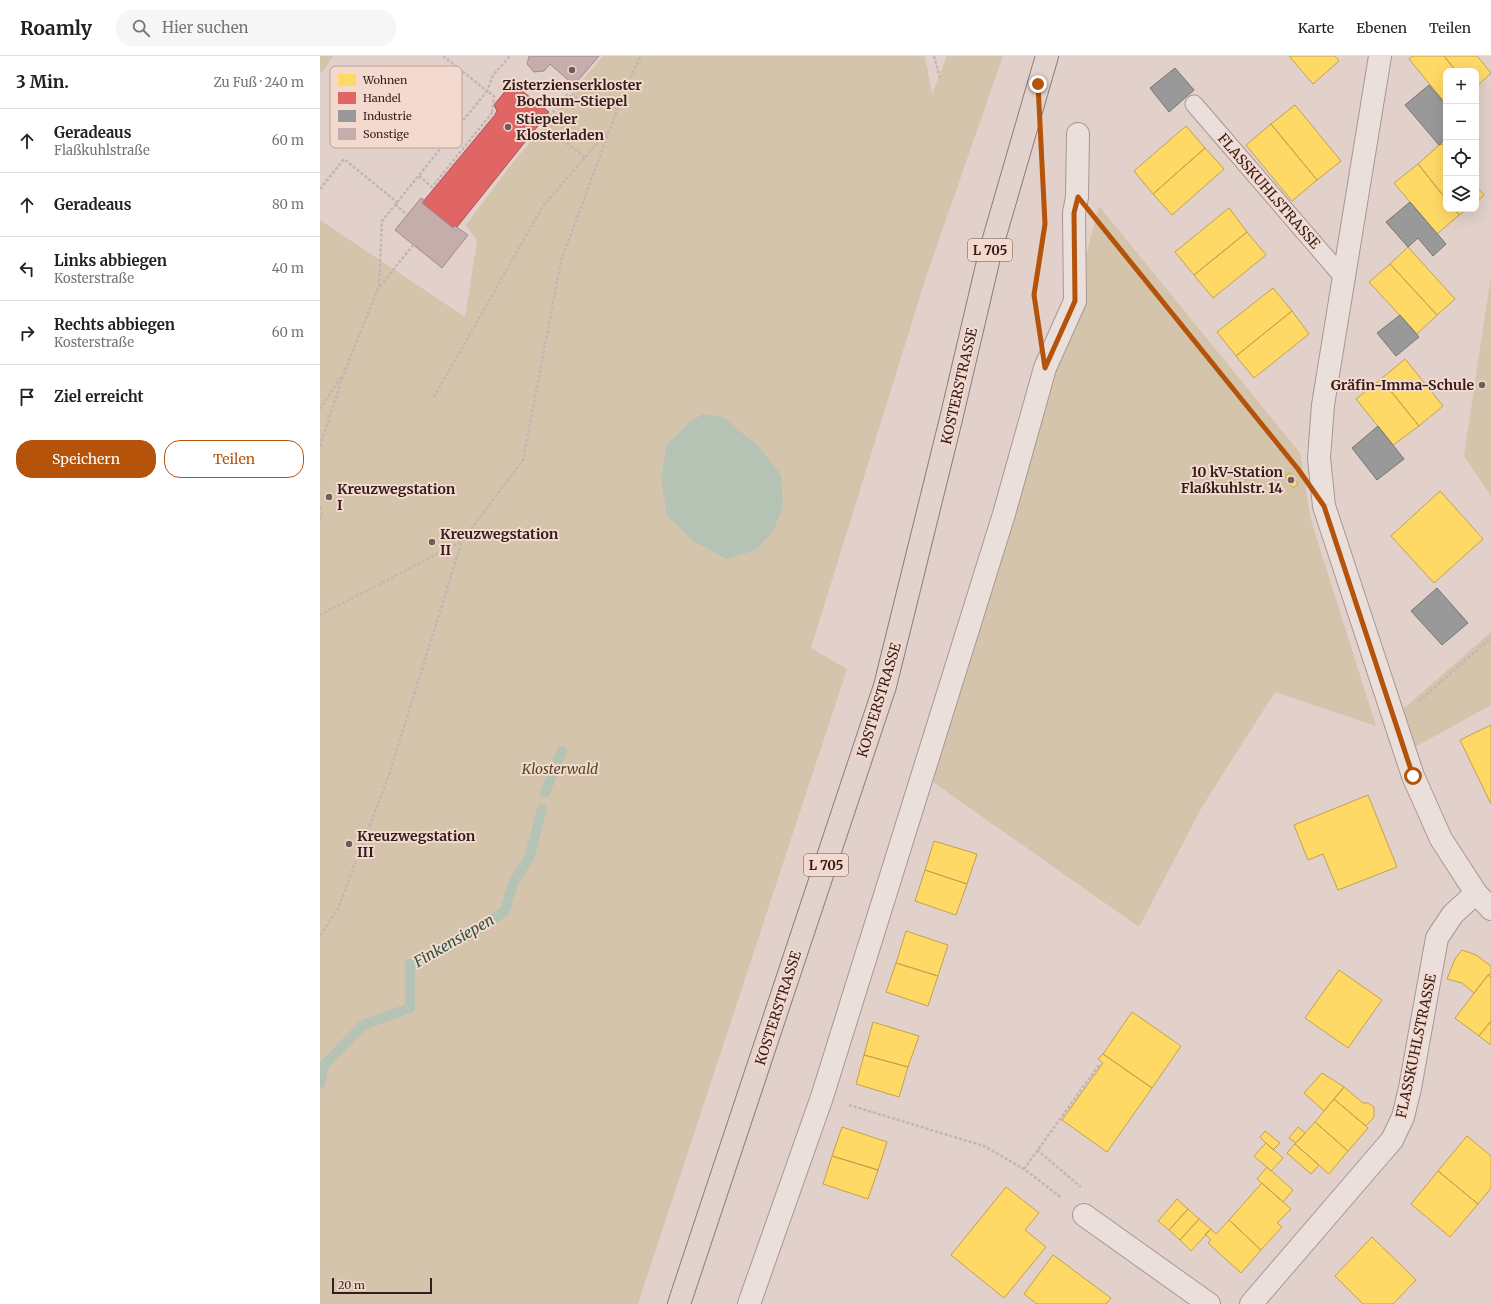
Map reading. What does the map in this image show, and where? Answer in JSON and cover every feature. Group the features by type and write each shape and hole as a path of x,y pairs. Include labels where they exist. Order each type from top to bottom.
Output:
{"main road":[{"name":"KOSTERSTRASSE","path":"679,1304 885,686 952,419 991,249 1047,56"}],"street":[{"path":"1380,56 1323,405 1319,458 1324,506 1413,776 1440,839 1476,893 1491,909"},
{"path":"749,1304 822,1097 1004,514 1045,368 1075,301 1074,213 1078,197 1078,134"},
{"name":"FLASSKUHLSTRASSE","path":"1251,1304 1392,1140 1403,1116 1410,1088 1437,938 1453,914 1476,893"},
{"path":"1084,1215 1209,1304"}],"lane":[{"name":"FLASSKUHLSTRASSE","path":"1194,104 1343,277"}],"path":[{"path":"443,56 456,66"},
{"path":"462,122 487,91 493,75 510,56"},
{"path":"320,935 337,912 389,775 462,541 523,460 561,261 617,108 641,56"},
{"path":"934,56 940,79"},
{"path":"419,176 432,187 493,114 494,96 462,71"},
{"path":"585,157 542,125 567,95 617,108"},
{"path":"434,397 543,206 610,128"},
{"path":"380,286 382,222 441,148"},
{"path":"320,189 344,159 398,203 396,205 407,215"},
{"path":"1043,178 1044,209"},
{"path":"1078,197 1293,463"},
{"path":"1038,317 1034,295 1044,232"},
{"path":"320,446 344,373 380,286 414,244"},
{"path":"320,409 344,373"},
{"path":"320,506 322,512 320,522"},
{"path":"320,616 462,541"},
{"path":"1395,720 1491,638"},
{"path":"1024,1169 1099,1065"},
{"path":"848,1105 984,1146 1024,1169 1084,1215"},
{"path":"1037,1150 1082,1187 1084,1215"}],"green space":[{"path":"320,56 333,56 322,73 320,71"},
{"name":"Klosterwald","path":"603,56 925,56 932,94 947,56 1003,56 926,277 811,648 847,669 638,1304 320,1304 320,220 465,317 477,241 466,225 511,165"},
{"path":"1099,206 1300,453 1311,520 1376,726 1275,692 1202,807 1139,927 930,780 1060,355"},
{"name":"Gräfin-Imma-Schule","path":"1491,275 1491,496 1464,456"},
{"path":"1491,632 1491,705 1415,747 1402,710"}],"shaded area":[{"path":"703,414 723,417 758,446 781,475 783,507 773,531 756,550 727,559 693,541 667,516 661,478 667,444 691,421"}],"building: Wohnen":[{"path":"1289,56 1335,56 1339,61 1313,84"},
{"path":"1413,56 1444,56 1454,68 1443,68 1443,100 1409,59"},
{"path":"1444,56 1477,56 1491,73 1479,84 1479,68 1454,68"},
{"path":"1295,105 1341,161 1317,180 1271,124"},
{"path":"1271,124 1317,180 1292,201 1246,145"},
{"path":"1186,126 1205,148 1153,194 1134,171"},
{"path":"1439,145 1443,145 1443,195 1418,164"},
{"path":"1205,148 1224,169 1172,215 1153,194"},
{"path":"1418,164 1443,195 1443,212 1456,212 1459,215 1437,234 1394,183"},
{"path":"1479,189 1484,195 1479,199"},
{"path":"1229,208 1247,232 1194,275 1175,252"},
{"path":"1247,232 1266,255 1213,298 1194,275"},
{"path":"1408,247 1455,299 1437,315 1390,264"},
{"path":"1390,264 1437,315 1417,334 1369,282"},
{"path":"1273,288 1292,311 1236,356 1217,332"},
{"path":"1292,311 1309,334 1254,378 1236,356"},
{"path":"1405,359 1443,406 1419,426 1381,379"},
{"path":"1381,379 1419,426 1393,445 1356,399"},
{"name":"10 kV-Station Flaßkuhlstr. 14","path":"1290,473 1298,484 1293,488 1285,476"},
{"path":"1440,491 1483,539 1434,583 1391,536"},
{"path":"1491,725 1491,804 1460,740"},
{"path":"1368,795 1397,867 1338,890 1323,854 1308,860 1294,825"},
{"path":"934,841 977,854 967,884 925,870"},
{"path":"925,870 967,884 956,915 915,901"},
{"path":"906,931 948,945 938,976 896,963"},
{"path":"1462,950 1476,955 1491,966 1491,974 1488,975 1474,993 1462,983 1447,979 1455,959"},
{"path":"896,963 938,976 928,1006 886,992"},
{"path":"1339,970 1382,1000 1348,1048 1305,1018"},
{"path":"1488,975 1491,977 1491,1021 1479,1036 1455,1018"},
{"path":"1132,1012 1181,1046 1152,1088 1103,1054"},
{"path":"1491,1021 1491,1045 1479,1036"},
{"path":"873,1022 919,1036 908,1067 864,1055"},
{"path":"1103,1054 1152,1088 1107,1152 1062,1120 1103,1063 1098,1059"},
{"path":"864,1055 908,1067 899,1097 856,1084"},
{"path":"1322,1073 1344,1087 1324,1111 1304,1093"},
{"path":"1344,1087 1363,1103 1368,1103 1374,1107 1374,1117 1366,1126 1334,1099"},
{"path":"1334,1099 1368,1128 1348,1151 1315,1122"},
{"path":"1315,1122 1348,1151 1329,1174 1295,1144"},
{"path":"842,1127 887,1142 878,1170 832,1156"},
{"path":"1298,1127 1305,1133 1296,1143 1289,1138"},
{"path":"1265,1131 1280,1143 1273,1150 1260,1137"},
{"path":"1467,1136 1491,1156 1491,1188 1478,1204 1438,1171"},
{"path":"1266,1143 1283,1158 1271,1171 1254,1156"},
{"path":"1295,1144 1319,1165 1311,1174 1287,1153"},
{"path":"832,1156 878,1170 868,1199 823,1184"},
{"path":"1267,1167 1293,1190 1283,1202 1257,1179"},
{"path":"1438,1171 1478,1204 1450,1237 1411,1204"},
{"path":"1262,1183 1291,1209 1277,1223 1282,1227 1261,1250 1229,1220"},
{"path":"1006,1187 1039,1213 1025,1230 1046,1247 1004,1298 951,1255"},
{"path":"1177,1199 1188,1209 1169,1230 1158,1221"},
{"path":"1188,1209 1199,1219 1180,1240 1169,1230"},
{"path":"1199,1219 1211,1229 1191,1251 1180,1240"},
{"path":"1229,1220 1261,1250 1241,1273 1208,1243 1211,1240 1205,1234 1211,1229 1216,1234"},
{"path":"1372,1237 1416,1280 1393,1304 1363,1304 1335,1276"},
{"path":"1053,1255 1111,1298 1106,1304 1037,1304 1024,1294"}],"building: Handel":[{"path":"512,83 549,112 457,227 455,226 453,228 422,203 494,116 497,111 494,105"}],"building: Industrie":[{"path":"1175,68 1194,90 1169,112 1150,88"},
{"path":"1429,85 1443,101 1443,142 1439,145 1405,105"},
{"path":"1410,202 1446,244 1433,256 1418,238 1408,247 1386,222"},
{"path":"1400,315 1419,337 1396,356 1377,333"},
{"path":"1378,426 1404,459 1377,480 1352,448"},
{"path":"1437,588 1468,623 1442,645 1411,611"}],"building: Sonstige":[{"name":"Zisterzienserkloster Bochum-Stiepel","path":"529,56 599,56 574,85 550,64 544,71 534,72 527,64"},
{"path":"421,198 424,200 422,203 453,228 455,226 468,235 442,268 395,230"}],"waterway":[{"name":"Finkensiepen","path":"545,792 562,751"},
{"name":"Finkensiepen","path":"320,1084 324,1065 363,1025 410,1008 410,964 427,959 483,926 505,911 513,883 529,858 542,809"}],"place":[{"name":"Zisterzienserkloster Bochum-Stiepel","path":"572,70"},
{"name":"Stiepeler Klosterladen","path":"508,127"},
{"name":"Gräfin-Imma-Schule","path":"1482,385"},
{"name":"10 kV-Station Flaßkuhlstr. 14","path":"1291,480"},
{"name":"Kreuzwegstation I","path":"329,497"},
{"name":"Kreuzwegstation II","path":"432,542"},
{"name":"Kreuzwegstation III","path":"349,844"}],"route":[{"path":"1038,84 1045,224 1034,295 1045,368 1075,301 1074,213 1078,197 1298,469 1324,506 1413,776"}]}
